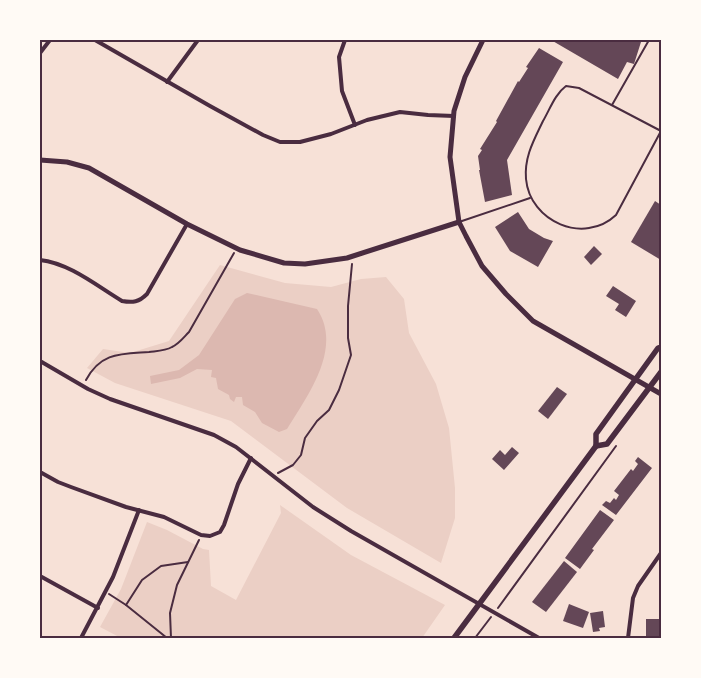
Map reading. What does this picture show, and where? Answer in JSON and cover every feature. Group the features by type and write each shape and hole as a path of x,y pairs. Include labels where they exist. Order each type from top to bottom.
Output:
{"main road":[{"path":"454,638 596,446 596,434 658,348 661,347"},
{"path":"596,446 606,444 661,372"}],"street":[{"path":"40,53 50,40"},
{"path":"94,40 263,135 280,142 300,142 367,120 400,112 454,116"},
{"path":"167,82 198,40"},
{"path":"344,40 339,57 342,91 355,125"},
{"path":"483,40 465,77 454,116 450,158 459,222 482,266 533,321 661,394"},
{"path":"40,160 67,162 89,168 187,224 237,248 284,263 305,264 353,257 459,222"},
{"path":"40,260 46,260 68,269 122,301 137,301 147,294 187,224"},
{"path":"40,361 110,400 214,435 236,447 313,507 343,526 539,638"},
{"path":"40,472 65,485 175,521 201,535 210,536 220,532 224,525 238,484 251,458"},
{"path":"81,638 106,592 140,510"},
{"path":"628,638 633,598 638,586 661,553"},
{"path":"40,576 98,608"}],"lane":[{"path":"612,105 649,40"},
{"path":"569,86 580,88 612,105 661,131 616,215 605,223 592,228 582,230 563,226 539,209 530,198 526,181 531,144 560,92 569,86"},
{"path":"459,222 530,198"}],"path":[{"path":"83,386 95,366 101,361 118,354 159,351 171,348 180,341 189,332 237,248"},
{"path":"274,476 293,465 301,455 305,438 317,421 329,410 339,390 351,355 348,338 348,306 353,257"},
{"path":"475,638 616,445"},
{"path":"169,638 170,613 177,585 201,535"},
{"path":"126,605 142,580 161,566 189,562"},
{"path":"106,592 169,638"}],"shaded area":[{"path":"220,265 285,283 331,287 361,279 386,277 404,299 409,333 436,384 449,428 455,488 455,518 441,563 347,508 231,421 115,383 87,368 103,349 130,353 169,341"},
{"path":"247,293 317,309 324,324 326,339 320,371 287,429 279,432 262,423 255,412 243,405 242,397 236,397 234,402 230,399 229,395 218,389 216,378 211,377 212,370 197,369 180,378 151,384 150,376 179,370 199,355 235,299"},
{"path":"280,505 351,555 445,605 422,638 121,638 100,627 121,589 147,522 203,549 209,550 211,586 236,600 281,513"}],"building":[{"path":"551,40 639,40 641,42 634,64 627,62 618,79"},
{"path":"539,48 563,62 507,160 512,195 485,202 479,170 478,156 482,150 480,149 497,122 518,81 528,68 526,67"},
{"path":"655,201 661,205 661,260 631,242"},
{"path":"518,212 529,229 553,241 538,267 510,251 495,227"},
{"path":"594,246 602,254 591,265 584,257"},
{"path":"613,286 636,301 626,317 615,310 619,304 606,296"},
{"path":"557,387 567,394 548,419 538,411"},
{"path":"512,447 519,453 504,470 492,459 500,450 505,455"},
{"path":"638,457 652,468 616,515 602,505 606,501 610,503 614,498 616,500 619,495 614,491 631,469 633,471 638,464 635,461"},
{"path":"600,510 614,520 592,549 594,550 580,569 565,558"},
{"path":"564,561 577,572 546,612 532,602"},
{"path":"569,604 589,612 583,628 563,621"},
{"path":"603,611 605,627 599,628 600,631 593,632 590,613"},
{"path":"646,619 661,619 661,638 646,637"}]}
